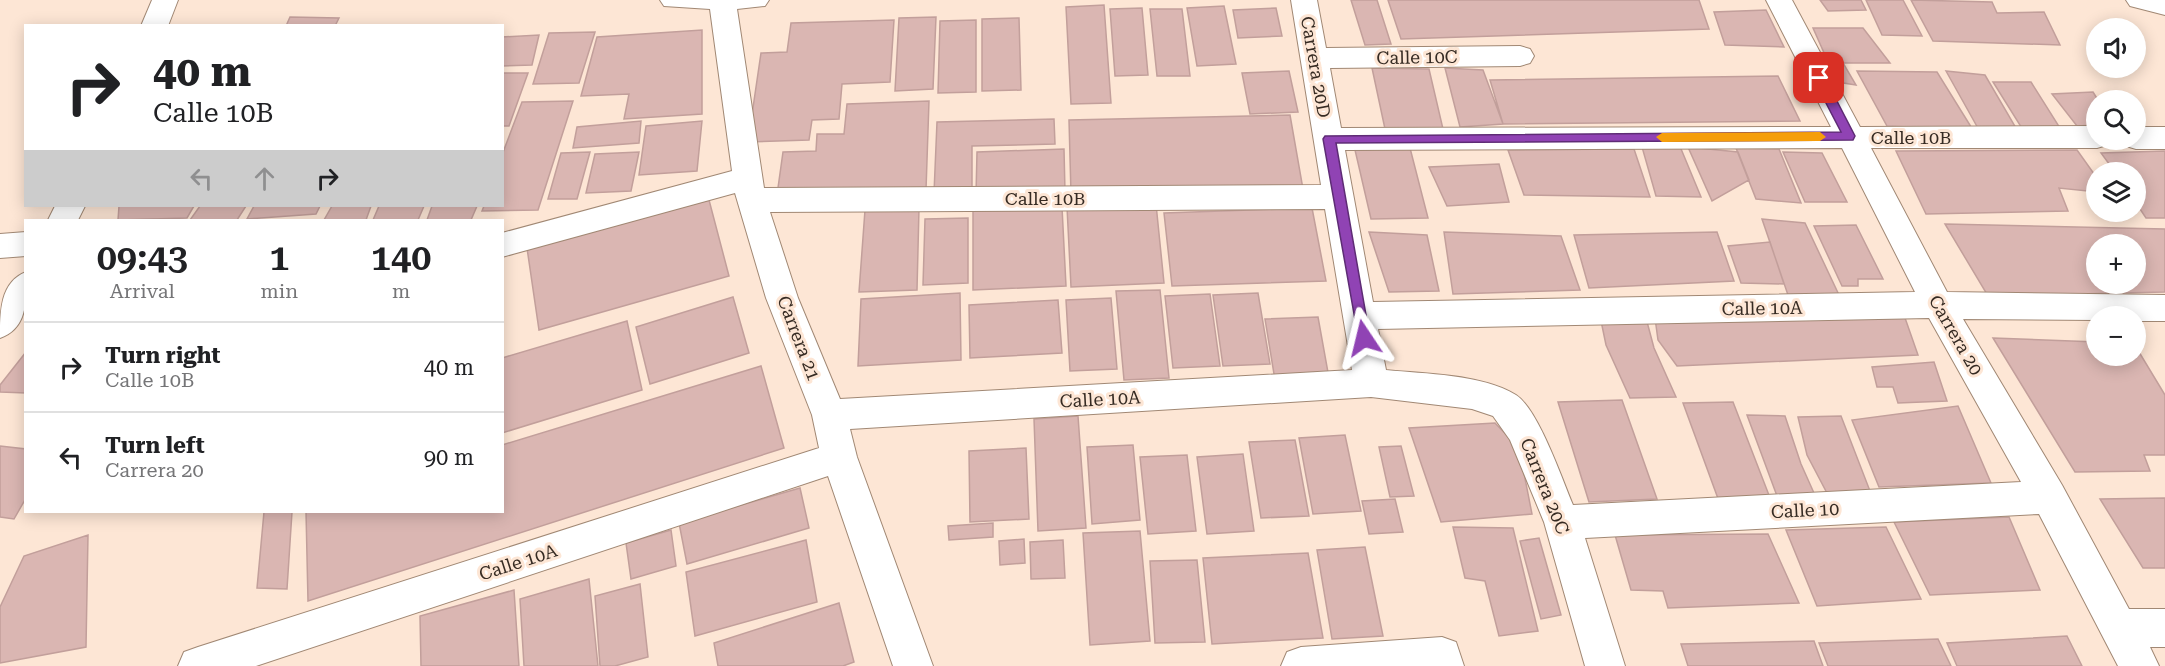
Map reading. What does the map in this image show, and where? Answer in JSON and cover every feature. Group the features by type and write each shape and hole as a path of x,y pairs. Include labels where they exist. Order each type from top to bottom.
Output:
{"street":[{"path":"154,24 165,0"},
{"path":"673,0 756,0"},
{"name":"Carrera 20D","path":"1304,0 1371,383"},
{"name":"Carrera 20","path":"1779,0 1938,304 2049,497 2139,666"},
{"path":"2139,0 2165,6"},
{"name":"Carrera 21","path":"722,1 748,190 782,298 829,415 839,457 913,666"},
{"name":"Calle 10C","path":"1314,58 1520,56"},
{"name":"Calle 10B","path":"1329,139 2086,137"},
{"path":"2146,138 2165,138"},
{"name":"Calle 10B","path":"504,245 748,190 1339,197"},
{"path":"0,246 24,244"},
{"path":"0,324 24,288"},
{"name":"Calle 10A","path":"1360,316 1938,304 2165,308"},
{"name":"Calle 10A","path":"829,415 1371,383"},
{"name":"Carrera 20C","path":"1371,383 1473,394 1505,406 1524,431 1562,522 1605,666"},
{"name":"Calle 10A","path":"198,666 252,658 839,457"},
{"name":"Calle 10","path":"1562,522 2049,497"},
{"path":"2119,628 2165,628"},
{"path":"1300,666 1443,661"}],"building":[{"path":"1351,0 1377,0 1391,44 1365,45"},
{"path":"1388,0 1699,0 1709,29 1401,39"},
{"path":"1820,0 1861,0 1866,10 1828,11"},
{"path":"1866,0 1903,0 1922,36 1882,35"},
{"path":"1911,0 1992,2 1997,13 2044,12 2060,45 1933,41"},
{"path":"1104,5 1111,103 1071,104 1066,7"},
{"path":"1224,6 1236,64 1197,66 1187,8"},
{"path":"1142,8 1148,75 1115,76 1110,9"},
{"path":"1276,8 1282,36 1238,38 1233,10"},
{"path":"1150,9 1182,9 1190,76 1157,76"},
{"path":"1766,10 1784,47 1725,45 1714,12"},
{"path":"290,17 339,18 336,24 287,24"},
{"path":"936,17 933,89 895,91 899,18"},
{"path":"1019,18 1021,90 982,91 982,19"},
{"path":"894,20 890,82 842,84 839,119 812,120 809,140 748,142 761,53 787,52 791,23"},
{"path":"976,20 976,92 938,93 940,21"},
{"path":"1813,28 1863,28 1890,63 1843,63 1856,85 1837,82"},
{"path":"702,30 702,114 624,119 629,94 581,96 597,37"},
{"path":"595,32 579,83 533,84 549,33"},
{"path":"539,35 532,65 504,66 504,37"},
{"path":"1372,68 1429,69 1443,129 1385,129"},
{"path":"1445,68 1483,70 1503,124 1460,127"},
{"path":"1289,71 1298,112 1250,114 1242,73"},
{"path":"1857,71 1937,72 1973,130 1887,126"},
{"path":"1946,71 1985,75 2016,128 1979,130"},
{"path":"504,73 528,73 509,126 504,126"},
{"path":"1778,76 1800,121 1503,124 1490,80"},
{"path":"1993,82 2031,82 2060,128 2023,130"},
{"path":"2086,92 2086,126 2077,126 2052,94"},
{"path":"573,101 538,210 482,211 484,207 504,207 504,150 522,102"},
{"path":"929,101 926,190 777,195 783,152 816,151 817,134 844,134 847,104"},
{"path":"1290,115 1303,189 1071,194 1069,120"},
{"path":"1054,119 1055,144 972,146 972,192 934,193 937,122"},
{"path":"641,121 639,143 573,148 577,127"},
{"path":"702,121 697,171 639,175 646,126"},
{"path":"1679,144 1701,197 1656,196 1642,147"},
{"path":"1688,147 1738,152 1749,180 1712,201"},
{"path":"1410,148 1428,218 1371,219 1355,150"},
{"path":"1736,148 1779,149 1801,203 1756,199"},
{"path":"1064,149 1065,192 976,195 977,152"},
{"path":"1634,149 1650,197 1524,195 1508,150"},
{"path":"2077,150 2086,163 2086,191 2059,188 2068,211 1926,214 1896,151"},
{"path":"2165,151 2165,218 2146,218 2146,162 2108,162 2101,153"},
{"path":"590,152 577,199 548,199 561,153"},
{"path":"639,152 631,191 586,193 595,154"},
{"path":"1783,152 1822,153 1847,202 1805,202"},
{"path":"1499,164 1509,202 1447,206 1429,167"},
{"path":"709,200 729,276 539,330 527,248"},
{"path":"1156,204 1164,283 1071,287 1067,207"},
{"path":"119,207 193,207 187,218 118,219"},
{"path":"199,207 245,207 238,219 191,219"},
{"path":"253,207 320,207 316,214 247,219"},
{"path":"331,207 371,207 366,219 325,219"},
{"path":"379,207 424,207 418,219 373,219"},
{"path":"432,207 477,207 471,219 427,219"},
{"path":"1062,207 1066,286 973,290 973,210"},
{"path":"919,208 917,290 859,292 865,210"},
{"path":"1312,208 1326,281 1172,286 1164,213"},
{"path":"968,218 968,283 923,285 925,219"},
{"path":"1762,219 1805,223 1839,295 1788,295"},
{"path":"1945,224 2165,229 2165,292 2146,292 2146,234 2086,234 2086,294 1988,296"},
{"path":"1856,225 1883,279 1858,279 1858,286 1842,286 1814,226"},
{"path":"1369,232 1427,235 1439,291 1389,292"},
{"path":"1444,232 1561,236 1580,290 1453,294"},
{"path":"1717,232 1734,281 1589,288 1574,235"},
{"path":"1770,242 1784,284 1741,283 1728,246"},
{"path":"1160,290 1169,378 1124,380 1116,291"},
{"path":"960,293 961,360 858,366 861,299"},
{"path":"1258,293 1270,364 1223,366 1213,295"},
{"path":"1210,294 1220,366 1173,368 1165,296"},
{"path":"733,297 749,353 650,384 636,327"},
{"path":"1111,298 1117,369 1070,371 1066,300"},
{"path":"1058,300 1062,353 970,358 969,305"},
{"path":"1904,315 1918,355 1677,366 1658,340 1655,318"},
{"path":"1600,316 1646,318 1654,348 1676,397 1630,398 1606,345"},
{"path":"1318,317 1329,378 1275,380 1265,319"},
{"path":"627,321 642,390 504,432 504,357"},
{"path":"1993,338 2086,342 2086,366 2146,366 2146,364 2165,395 2165,455 2144,455 2150,471 2075,472"},
{"path":"24,355 24,393 0,392 0,385"},
{"path":"1934,362 1947,401 1898,403 1893,387 1877,387 1872,367"},
{"path":"761,366 784,448 308,601 306,513 504,513 504,444"},
{"path":"1622,400 1657,499 1589,502 1558,402"},
{"path":"1733,402 1772,503 1720,504 1683,403"},
{"path":"1958,406 1991,483 1879,487 1852,420"},
{"path":"1747,415 1785,416 1801,464 1814,493 1777,496"},
{"path":"1078,416 1086,528 1038,531 1034,419"},
{"path":"1841,416 1870,491 1828,495 1807,455 1798,417"},
{"path":"1495,423 1519,448 1532,514 1441,522 1409,428"},
{"path":"1345,435 1361,511 1313,514 1299,438"},
{"path":"1295,440 1309,516 1261,518 1249,442"},
{"path":"1133,445 1140,520 1092,524 1087,447"},
{"path":"0,446 24,449 24,502 14,519 0,517"},
{"path":"1401,446 1414,496 1390,497 1379,447"},
{"path":"1026,448 1029,519 970,522 969,451"},
{"path":"1243,454 1254,531 1207,534 1197,457"},
{"path":"1187,455 1196,531 1148,534 1140,457"},
{"path":"800,488 809,528 687,564 679,523"},
{"path":"2165,498 2165,568 2143,568 2100,499"},
{"path":"1395,499 1403,532 1369,534 1362,501"},
{"path":"264,513 292,513 287,589 257,588"},
{"path":"2009,517 2040,590 1930,595 1894,522"},
{"path":"993,523 993,537 949,540 948,526"},
{"path":"1453,527 1513,528 1538,631 1499,636 1485,581 1465,578"},
{"path":"1886,527 1921,599 1817,606 1786,530"},
{"path":"671,530 676,566 631,579 626,543"},
{"path":"1140,531 1150,641 1090,645 1083,533"},
{"path":"1768,534 1799,603 1668,608 1663,591 1631,590 1615,535"},
{"path":"88,535 86,647 0,663 0,607 24,556"},
{"path":"1539,538 1561,615 1541,619 1520,541"},
{"path":"1024,539 1025,563 1000,565 999,541"},
{"path":"806,540 817,602 695,636 686,572"},
{"path":"1063,540 1065,578 1031,579 1030,542"},
{"path":"1365,547 1383,636 1332,639 1317,550"},
{"path":"1308,553 1323,638 1212,644 1203,558"},
{"path":"1197,560 1205,642 1155,643 1150,561"},
{"path":"589,579 598,666 524,666 520,599"},
{"path":"640,584 648,657 615,666 600,666 595,596"},
{"path":"514,590 519,666 421,666 420,616"},
{"path":"839,603 854,662 843,666 718,666 714,643"},
{"path":"2067,636 2082,666 1957,666 1947,643"},
{"path":"1938,639 1951,666 1828,666 1819,643"},
{"path":"1814,641 1823,666 1688,666 1681,644"}],"slow traffic":[{"path":"1662,137 1820,137"}],"route":[{"path":"1364,338 1329,139 1849,136 1819,78"}]}
